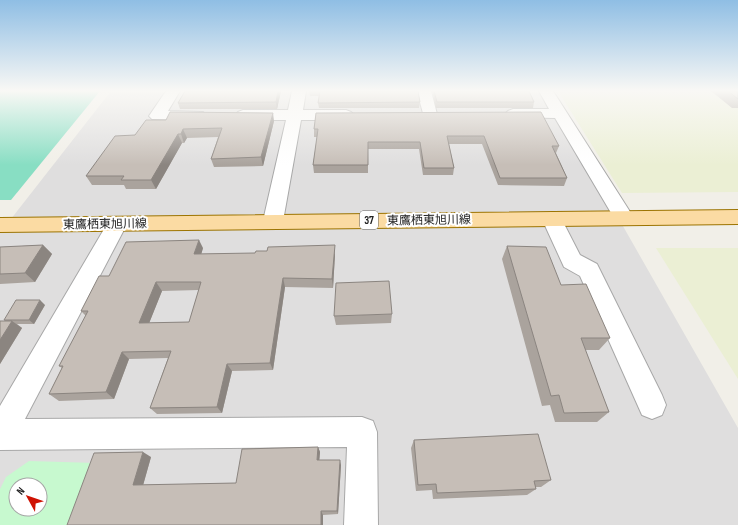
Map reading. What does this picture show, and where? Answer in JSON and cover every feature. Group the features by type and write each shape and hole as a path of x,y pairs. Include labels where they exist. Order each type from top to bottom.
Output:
{"main road":[{"name":"東鷹栖東旭川線","path":"0,225 738,217"}],"street":[{"path":"157,116 184,116"},
{"path":"273,221 294,116"},
{"path":"561,116 624,218"},
{"path":"552,218 572,261 589,270 652,405"},
{"path":"118,224 0,434 362,432 362,525"}],"shaded area":[{"path":"92,116 560,116 738,428 738,525 0,525 0,233"}],"green space":[{"path":"0,116 80,116 11,200 0,200"},
{"path":"573,116 738,116 738,192 622,193"},
{"path":"656,248 738,248 738,379"},
{"path":"29,461 96,463 73,525 0,525 0,489 6,477"}],"building":[{"path":"168,116 272,116 261,157 211,159 222,128 183,129 181,134 178,134 151,180 121,180 124,176 86,176 115,136 135,135 146,120 166,120"},
{"path":"316,116 543,116 559,146 552,146 567,178 500,178 484,136 447,136 454,168 424,168 420,142 368,142 368,165 313,165 318,129 314,129"},
{"path":"199,240 194,254 255,253 256,251 267,251 268,247 335,245 332,279 283,278 270,363 227,364 217,407 150,408 171,351 122,352 106,392 49,394 63,366 59,366 88,311 81,311 99,276 109,276 126,242","holes":["156,282 201,282 189,322 139,323"]},
{"path":"43,245 25,273 0,274 0,247"},
{"path":"507,246 546,247 561,285 586,284 610,338 581,338 609,412 564,413 559,395 551,396"},
{"path":"389,281 392,314 334,316 336,283"},
{"path":"16,300 40,300 29,320 4,320"},
{"path":"0,321 12,321 0,340"},
{"path":"538,434 551,480 534,481 536,489 437,493 436,484 418,485 414,440"},
{"path":"318,447 317,460 340,460 337,511 321,511 321,525 67,525 94,453 143,452 133,485 236,483 242,449"}]}
